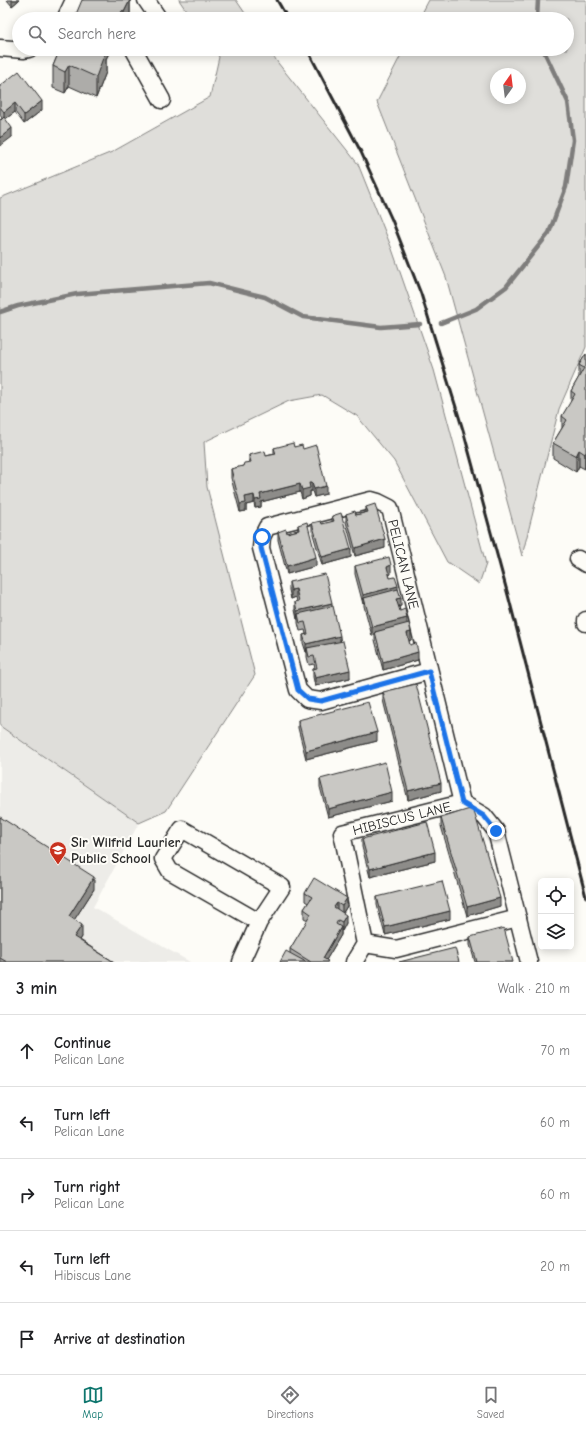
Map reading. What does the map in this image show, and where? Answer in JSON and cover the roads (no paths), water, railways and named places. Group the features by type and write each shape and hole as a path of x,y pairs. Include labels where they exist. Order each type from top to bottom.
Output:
{"street":[{"path":"68,12 74,0"},
{"path":"146,0 154,12"},
{"path":"0,48 12,49"},
{"path":"137,56 162,100"},
{"name":"PELICAN LANE","path":"429,671 321,701 308,699 298,690 261,548 262,537 267,527 371,500 390,508 462,803"},
{"name":"HIBISCUS LANE","path":"364,944 342,833 462,803 484,816 496,831 528,962"},
{"path":"241,962 258,922 282,887 182,829 163,859 170,871 258,922"},
{"path":"354,962 364,944 396,949 518,918"}],"waterway":[{"path":"537,12 538,0"},
{"path":"441,323 476,309 506,287 549,233 566,187 573,140 568,102 546,56"},
{"path":"0,312 18,306 77,294 209,283 265,297 303,317 381,327 420,324"}],"railway":[{"path":"277,0 284,12"},
{"path":"311,56 361,152 392,220 421,294 463,430 508,595 586,897"}],"place":[{"name":"Sir Wilfrid Laurier Public School","path":"58,865"}]}
